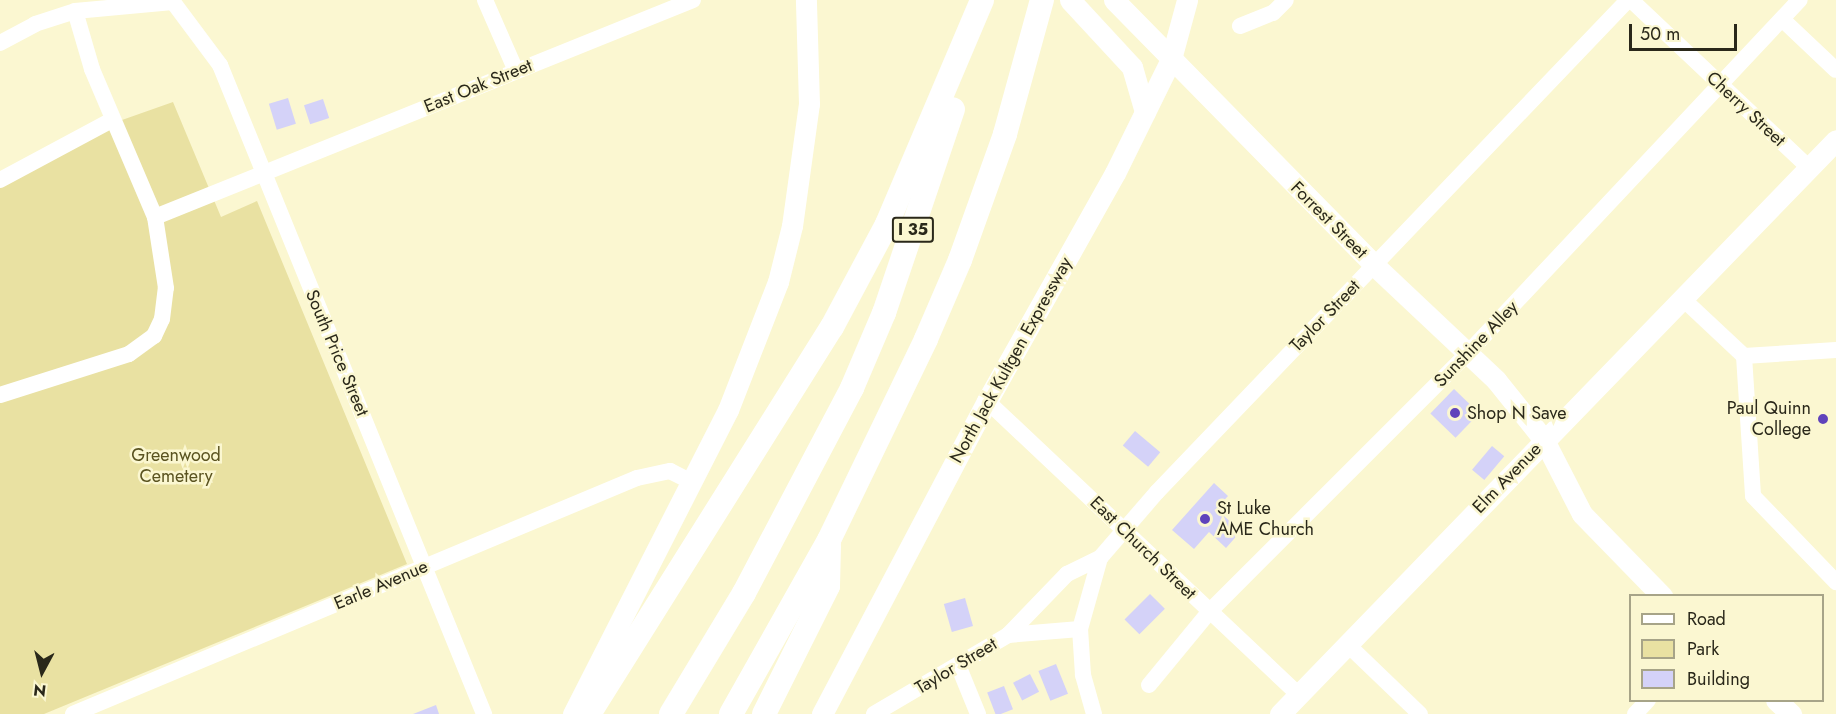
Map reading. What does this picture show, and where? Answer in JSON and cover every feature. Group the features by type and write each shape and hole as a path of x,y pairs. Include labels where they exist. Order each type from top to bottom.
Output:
{"highway":[{"path":"589,714 832,327 887,224 983,0"},
{"name":"I 35","path":"671,714 744,593 852,388 914,228 983,0"},
{"path":"731,714 829,540 960,260 1005,134 1042,0"},
{"path":"764,714 828,586 829,540"}],"main road":[{"path":"573,714 746,370 778,282 792,226 809,104 806,0"},
{"path":"1070,0 1132,67 1145,112"},
{"name":"Forrest Street","path":"1114,0 1374,266 1503,388 1544,440 1582,514 1660,594"},
{"name":"North Jack Kultgen Expressway","path":"822,714 987,401 1145,112 1171,59 1187,0"},
{"name":"Elm Avenue","path":"1280,714 1836,140"},
{"path":"1778,702 1791,714"}],"street":[{"path":"485,0 516,71"},
{"name":"East Oak Street","path":"155,216 693,0"},
{"path":"1240,26 1273,13 1286,0"},
{"name":"Cherry Street","path":"1630,0 1809,168"},
{"name":"Taylor Street","path":"874,714 1008,635 1067,574 1100,558 1374,266 1630,0"},
{"name":"Sunshine Alley","path":"1149,685 1210,611 1467,354 1800,0"},
{"path":"0,43 35,24 75,11 174,1"},
{"name":"South Price Street","path":"174,1 220,65 426,566 484,714"},
{"path":"0,395 129,354 154,336 166,288 155,216 112,120 75,11"},
{"path":"1782,19 1836,70"},
{"path":"0,180 112,120"},
{"path":"1682,298 1744,356 1752,496 1836,582"},
{"path":"1744,356 1836,350"},
{"name":"East Church Street","path":"987,401 1299,695"},
{"name":"Earle Avenue","path":"73,714 637,478 670,471 690,481"},
{"name":"Taylor Street","path":"1008,635 1080,629 1100,558"},
{"path":"1080,629 1083,675 1094,714"},
{"path":"1347,644 1420,714"},
{"path":"958,666 978,714"},
{"path":"1635,714 1646,702"}],"green space":[{"name":"Greenwood Cemetery","path":"173,102 221,217 257,201 407,564 44,714 0,714 0,185 105,126"}],"building":[{"path":"288,98 296,124 277,130 269,104"},
{"path":"323,99 329,118 310,124 304,105"},
{"name":"Shop N Save","path":"1454,389 1479,413 1456,438 1430,413"},
{"path":"1135,431 1160,452 1148,467 1123,446"},
{"path":"1492,446 1504,456 1484,480 1472,470"},
{"name":"St Luke AME Church","path":"1214,483 1228,496 1216,509 1241,531 1226,548 1209,532 1194,549 1172,530"},
{"path":"1150,594 1165,609 1139,634 1125,619"},
{"path":"965,598 973,626 952,632 944,604"},
{"path":"1056,664 1068,694 1050,701 1038,671"},
{"path":"1030,674 1039,692 1022,700 1013,683"},
{"path":"1004,686 1013,709 995,714 987,692"},
{"path":"436,705 439,714 413,714"}],"place":[{"name":"Shop N Save","path":"1455,413"},
{"name":"Paul Quinn College","path":"1823,419"},
{"name":"St Luke AME Church","path":"1205,519"}]}
